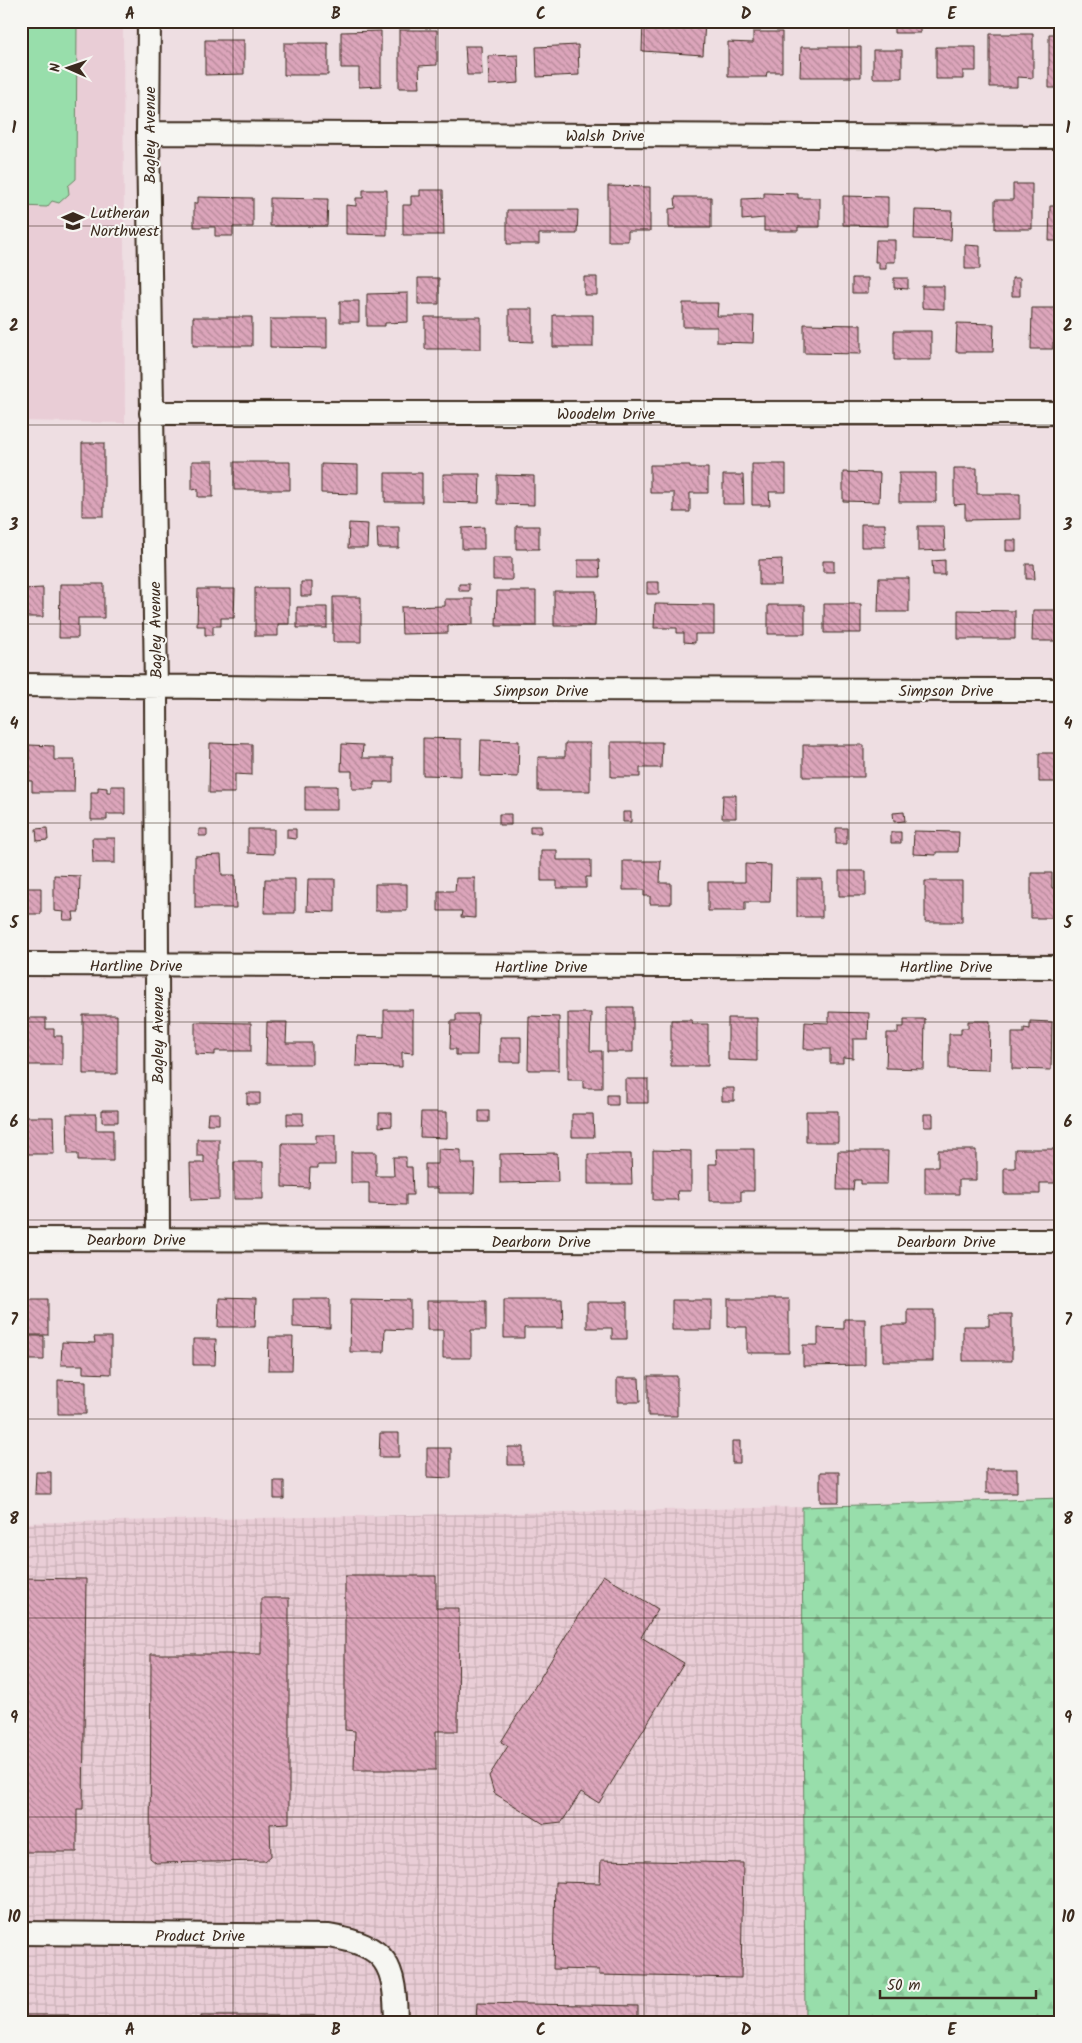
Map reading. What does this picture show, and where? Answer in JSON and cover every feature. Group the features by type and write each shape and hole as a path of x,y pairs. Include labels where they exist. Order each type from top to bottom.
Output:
{"street":[{"name":"Bagley Avenue","path":"148,21 151,413 156,688 158,1239"},
{"name":"Walsh Drive","path":"148,133 1061,137"},
{"name":"Woodelm Drive","path":"151,413 1061,413"},
{"name":"Simpson Drive","path":"21,685 156,688 1061,690"},
{"name":"Hartline Drive","path":"21,964 1061,966"},
{"name":"Dearborn Drive","path":"21,1239 1061,1241"},
{"name":"Product Drive","path":"21,1933 329,1936 355,1940 376,1951 390,1970 396,1991 396,2022"}],"shaded area":[{"name":"Lutheran Northwest","path":"21,21 123,21 125,423 21,421"},
{"path":"802,1507 805,2022 21,2022 21,1523"}],"green space":[{"path":"21,21 77,21 76,179 68,186 69,194 59,203 52,201 47,207 21,206"},
{"path":"1061,1498 1061,2022 805,2022 802,1507"}],"building":[{"path":"643,21 705,21 703,55 642,51"},
{"path":"894,21 920,21 920,33 894,33"},
{"path":"399,30 437,30 437,65 419,66 420,88 399,88"},
{"path":"381,31 381,86 359,87 359,68 341,68 341,32"},
{"path":"753,32 782,32 782,72 767,72 766,77 728,77 728,42 753,43"},
{"path":"990,34 1033,34 1033,78 1017,77 1017,87 990,87"},
{"path":"1049,34 1061,34 1061,88 1049,88"},
{"path":"205,40 244,40 244,74 205,75"},
{"path":"284,43 328,43 328,75 284,75"},
{"path":"578,45 579,75 537,77 536,47"},
{"path":"465,46 481,46 482,75 467,75"},
{"path":"801,47 861,47 861,77 800,77"},
{"path":"936,47 976,47 976,71 963,71 963,79 936,79"},
{"path":"873,50 902,50 902,78 873,78"},
{"path":"518,55 519,83 489,85 488,56"},
{"path":"1013,184 1032,184 1032,229 995,229 995,200 1013,200"},
{"path":"608,186 650,187 650,231 628,231 628,241 608,241"},
{"path":"363,190 387,190 387,235 346,234 346,205 356,206 356,198 363,198"},
{"path":"420,190 443,190 444,235 403,235 403,205 411,205 411,196 420,196"},
{"path":"764,193 798,194 798,198 820,198 820,227 798,227 798,231 764,231 764,218 742,220 742,199 764,198"},
{"path":"843,196 888,197 888,226 843,225"},
{"path":"198,197 253,198 253,227 233,227 233,236 215,236 215,227 194,227 194,203 198,203"},
{"path":"675,197 711,197 711,228 669,228 669,209 676,208"},
{"path":"270,198 328,199 327,226 270,226"},
{"path":"1050,206 1061,206 1061,241 1049,241"},
{"path":"507,210 578,210 577,234 539,234 539,244 507,244"},
{"path":"915,210 952,211 951,240 914,239"},
{"path":"876,240 895,240 895,262 886,262 886,269 879,269 879,262 875,262"},
{"path":"965,245 980,246 980,269 965,269"},
{"path":"584,277 597,277 597,295 584,295"},
{"path":"418,278 439,278 439,304 418,304"},
{"path":"852,278 868,278 868,293 852,293"},
{"path":"894,278 908,278 908,289 894,288"},
{"path":"1012,278 1020,278 1020,296 1012,296"},
{"path":"922,286 944,286 944,309 922,308"},
{"path":"408,293 408,322 385,323 385,326 367,326 367,294"},
{"path":"340,301 359,301 359,322 340,322"},
{"path":"683,303 718,303 717,316 754,316 753,343 717,342 717,327 683,327"},
{"path":"1032,308 1061,308 1061,342 1053,342 1053,349 1031,349"},
{"path":"509,309 533,309 533,342 509,341"},
{"path":"553,315 593,315 593,347 553,347"},
{"path":"193,317 252,317 252,346 193,346"},
{"path":"425,317 481,317 481,349 425,349"},
{"path":"270,319 327,319 327,348 270,347"},
{"path":"957,323 994,324 993,352 956,352"},
{"path":"804,324 861,325 861,354 804,353"},
{"path":"894,331 931,331 931,360 894,360"},
{"path":"82,443 104,443 104,516 82,516"},
{"path":"192,461 213,461 213,497 198,497 198,489 192,490"},
{"path":"234,462 290,462 290,490 234,490"},
{"path":"321,464 358,465 358,494 321,493"},
{"path":"752,464 786,464 786,492 769,492 770,505 752,505"},
{"path":"650,465 690,465 690,468 708,468 708,493 690,493 690,512 674,512 674,493 650,493"},
{"path":"954,468 977,468 977,494 1020,494 1020,519 965,520 965,504 954,505"},
{"path":"843,472 880,473 879,502 843,501"},
{"path":"385,473 422,473 422,502 385,502"},
{"path":"899,473 936,473 936,502 899,502"},
{"path":"443,474 480,474 479,503 443,502"},
{"path":"497,475 534,476 534,505 497,504"},
{"path":"723,475 743,475 744,504 723,504"},
{"path":"349,523 368,524 367,548 348,548"},
{"path":"861,524 885,524 885,547 861,547"},
{"path":"516,526 539,526 539,549 516,549"},
{"path":"918,526 944,526 945,550 918,551"},
{"path":"377,527 399,527 399,548 378,548"},
{"path":"484,527 484,549 462,549 462,528"},
{"path":"1006,540 1016,540 1016,551 1006,551"},
{"path":"493,558 512,558 512,580 493,580"},
{"path":"782,559 781,585 759,585 759,560"},
{"path":"578,560 599,560 600,577 578,577"},
{"path":"945,560 945,575 933,575 932,561"},
{"path":"823,561 834,561 834,572 823,572"},
{"path":"1026,564 1034,564 1035,579 1026,579"},
{"path":"879,578 909,578 909,612 878,612"},
{"path":"301,582 312,582 312,596 301,596"},
{"path":"647,582 659,582 659,594 647,594"},
{"path":"60,584 104,584 104,618 78,618 78,638 59,638"},
{"path":"459,584 469,584 469,591 459,591"},
{"path":"43,588 43,617 21,617 21,589"},
{"path":"255,588 289,588 289,624 278,624 278,636 255,636"},
{"path":"198,589 235,589 234,618 221,618 221,626 213,626 213,635 205,635 205,626 197,626"},
{"path":"497,591 536,591 536,626 496,626"},
{"path":"554,591 596,591 595,626 554,626"},
{"path":"333,597 361,597 361,642 333,642"},
{"path":"445,599 473,599 473,624 448,625 448,633 402,634 401,607 445,606"},
{"path":"655,604 714,605 714,634 695,634 695,643 684,642 684,633 677,633 677,628 654,628"},
{"path":"824,604 861,604 861,633 824,633"},
{"path":"768,605 805,605 805,634 768,634"},
{"path":"297,607 327,607 327,628 297,628"},
{"path":"958,610 1015,611 1015,639 958,639"},
{"path":"1033,610 1061,610 1061,641 1032,641"},
{"path":"423,738 461,739 461,776 423,775"},
{"path":"481,740 519,741 518,777 480,776"},
{"path":"611,742 662,742 661,768 640,768 640,777 611,777"},
{"path":"210,743 252,744 252,775 235,774 235,793 209,793"},
{"path":"565,743 590,743 590,791 538,791 538,757 565,757"},
{"path":"342,744 363,745 362,758 393,758 393,782 374,782 374,789 352,789 352,771 341,771"},
{"path":"29,745 54,746 54,760 75,760 74,792 32,792 32,781 29,781"},
{"path":"803,745 864,745 864,777 803,777"},
{"path":"1039,753 1061,753 1061,782 1039,782"},
{"path":"111,786 125,786 125,814 107,814 107,820 91,820 91,792 98,792 98,787 107,788 107,792 111,792"},
{"path":"305,786 337,786 337,810 305,810"},
{"path":"723,795 736,795 736,818 722,818"},
{"path":"623,812 631,812 631,822 623,822"},
{"path":"904,812 905,821 894,822 893,813"},
{"path":"499,814 511,814 511,825 499,825"},
{"path":"530,826 541,826 541,833 530,833"},
{"path":"47,828 48,840 37,841 36,829"},
{"path":"836,828 847,828 847,844 836,844"},
{"path":"199,829 207,829 207,836 199,836"},
{"path":"248,829 274,829 274,854 248,853"},
{"path":"287,829 296,829 296,839 287,838"},
{"path":"914,831 959,832 958,852 936,852 936,855 913,854"},
{"path":"891,832 901,832 901,843 891,843"},
{"path":"92,838 115,838 115,863 93,863"},
{"path":"541,850 557,850 557,860 591,860 591,877 586,877 586,888 557,888 557,881 541,881"},
{"path":"221,855 222,875 235,875 236,908 195,908 195,856"},
{"path":"623,861 661,861 660,883 671,883 671,904 650,904 650,896 644,896 644,890 623,890"},
{"path":"745,864 771,865 770,902 745,902 745,911 708,911 708,882 745,882"},
{"path":"839,871 866,871 866,896 839,896"},
{"path":"1031,873 1052,873 1052,888 1061,888 1061,918 1031,918"},
{"path":"54,875 80,876 79,912 73,912 74,920 63,920 64,912 54,911"},
{"path":"456,878 475,878 475,918 461,917 462,911 438,911 438,891 455,891"},
{"path":"265,879 295,879 295,913 264,913"},
{"path":"308,879 335,879 335,912 307,911"},
{"path":"797,879 822,879 822,917 797,917"},
{"path":"21,880 24,880 24,888 41,888 41,914 24,914 21,911"},
{"path":"925,881 962,881 962,922 925,922"},
{"path":"375,884 407,884 407,911 375,911"},
{"path":"607,1007 633,1007 633,1052 607,1052"},
{"path":"384,1010 413,1010 413,1053 402,1052 402,1067 356,1066 357,1036 384,1037"},
{"path":"829,1012 869,1013 868,1039 853,1039 853,1058 843,1057 843,1063 830,1063 830,1049 804,1049 805,1022 829,1023"},
{"path":"568,1013 591,1013 590,1051 602,1051 602,1088 583,1088 583,1080 568,1080"},
{"path":"456,1014 478,1014 477,1055 456,1055 456,1049 450,1049 451,1021 456,1021"},
{"path":"83,1015 117,1015 117,1074 83,1074"},
{"path":"529,1016 559,1017 559,1070 528,1070"},
{"path":"26,1018 46,1018 46,1029 54,1029 54,1036 62,1036 62,1065 25,1065"},
{"path":"728,1018 757,1018 757,1061 728,1060"},
{"path":"904,1019 925,1019 924,1069 886,1068 887,1033 898,1033 898,1027 904,1027"},
{"path":"671,1020 692,1020 693,1024 708,1024 708,1066 671,1066"},
{"path":"968,1021 990,1021 989,1070 949,1069 949,1034 961,1034 961,1028 968,1028"},
{"path":"1030,1021 1052,1022 1051,1070 1012,1069 1012,1033 1024,1033 1024,1028 1030,1029"},
{"path":"195,1022 251,1023 251,1051 215,1051 215,1055 195,1054"},
{"path":"267,1022 287,1022 286,1043 312,1043 312,1064 266,1064"},
{"path":"500,1037 521,1037 521,1062 500,1062"},
{"path":"625,1079 648,1079 648,1103 625,1103"},
{"path":"722,1088 734,1088 734,1101 722,1101"},
{"path":"247,1093 260,1093 260,1104 247,1104"},
{"path":"607,1095 618,1095 618,1105 607,1105"},
{"path":"102,1110 118,1110 118,1122 102,1122"},
{"path":"479,1111 489,1111 489,1122 479,1122"},
{"path":"806,1111 838,1111 838,1142 806,1142"},
{"path":"421,1112 447,1112 447,1138 420,1137"},
{"path":"208,1113 219,1113 219,1124 207,1124"},
{"path":"287,1113 303,1113 303,1125 287,1125"},
{"path":"379,1113 392,1113 392,1126 379,1127"},
{"path":"67,1114 96,1114 96,1130 113,1130 113,1161 78,1161 78,1154 68,1154"},
{"path":"572,1114 593,1114 594,1137 572,1137"},
{"path":"924,1114 933,1114 933,1127 924,1127"},
{"path":"21,1117 53,1117 54,1154 21,1154"},
{"path":"316,1135 335,1135 335,1165 318,1165 318,1168 310,1168 309,1188 282,1187 282,1143 316,1143"},
{"path":"197,1139 219,1139 219,1199 191,1200 190,1163 204,1163 204,1156 197,1156"},
{"path":"438,1149 461,1150 461,1164 475,1164 474,1193 438,1193 438,1188 425,1188 425,1164 438,1164"},
{"path":"716,1149 754,1149 754,1191 741,1191 741,1201 709,1201 709,1164 717,1164"},
{"path":"1015,1149 1056,1149 1056,1183 1040,1183 1040,1194 1004,1194 1004,1168 1015,1168"},
{"path":"653,1150 691,1151 691,1191 677,1191 678,1200 653,1200"},
{"path":"938,1150 976,1150 976,1180 959,1180 959,1194 925,1194 925,1167 938,1167"},
{"path":"838,1151 888,1151 887,1184 861,1184 861,1180 854,1180 853,1190 837,1190"},
{"path":"351,1152 376,1152 376,1176 394,1176 393,1157 406,1157 406,1167 412,1167 413,1195 406,1195 406,1205 369,1204 369,1183 351,1183"},
{"path":"557,1153 558,1182 500,1183 500,1154"},
{"path":"588,1154 631,1154 632,1184 588,1184"},
{"path":"234,1162 263,1162 263,1199 234,1199"},
{"path":"219,1298 256,1299 255,1327 218,1327"},
{"path":"24,1299 48,1299 48,1335 24,1335"},
{"path":"293,1299 330,1299 330,1328 293,1327"},
{"path":"351,1299 410,1300 410,1330 385,1329 384,1352 350,1352"},
{"path":"504,1299 562,1299 563,1328 524,1328 524,1338 504,1338"},
{"path":"728,1299 789,1299 789,1353 747,1353 747,1327 728,1327"},
{"path":"672,1300 712,1300 712,1330 672,1330"},
{"path":"427,1301 486,1301 486,1330 471,1330 471,1358 443,1358 443,1330 427,1330"},
{"path":"587,1302 627,1302 627,1339 612,1339 612,1328 587,1328"},
{"path":"908,1310 933,1310 933,1361 883,1361 883,1325 908,1325"},
{"path":"989,1314 1012,1314 1012,1361 963,1361 963,1326 989,1326"},
{"path":"844,1319 865,1319 865,1365 803,1366 803,1345 818,1345 818,1328 844,1329"},
{"path":"21,1336 44,1336 44,1360 21,1360"},
{"path":"94,1337 111,1337 111,1374 83,1373 83,1365 61,1365 62,1342 95,1343"},
{"path":"269,1337 293,1337 292,1370 268,1370"},
{"path":"193,1339 216,1339 215,1365 193,1365"},
{"path":"648,1376 677,1376 677,1416 648,1416"},
{"path":"617,1378 639,1378 640,1402 617,1402"},
{"path":"58,1380 86,1381 86,1414 58,1414"},
{"path":"380,1433 399,1433 399,1457 379,1457"},
{"path":"732,1441 740,1441 740,1463 732,1463"},
{"path":"508,1447 523,1447 523,1465 508,1465"},
{"path":"427,1448 451,1448 451,1478 427,1477"},
{"path":"986,1469 1017,1469 1017,1493 986,1493"},
{"path":"36,1472 51,1472 51,1494 35,1494"},
{"path":"820,1472 839,1472 839,1502 820,1502"},
{"path":"274,1481 284,1481 284,1499 274,1499"},
{"path":"603,1575 658,1609 641,1637 684,1663 599,1803 581,1792 562,1822 544,1824 494,1793 489,1776 508,1746 501,1742"},
{"path":"345,1576 436,1576 436,1608 459,1608 458,1731 436,1731 436,1770 354,1770 355,1731 345,1730"},
{"path":"21,1578 86,1579 83,1809 77,1809 77,1852 21,1852"},
{"path":"261,1598 289,1598 289,1823 270,1824 271,1856 265,1861 156,1863 150,1858 151,1654 261,1654"},
{"path":"601,1860 743,1863 741,1978 599,1975 599,1970 553,1969 555,1882 600,1883"},
{"path":"477,2003 638,2006 638,2022 476,2022"},
{"path":"21,2015 69,2015 69,2022 21,2022"},
{"path":"201,2016 316,2016 316,2022 201,2022"}],"place":[{"name":"Lutheran Northwest","path":"73,221"}]}
